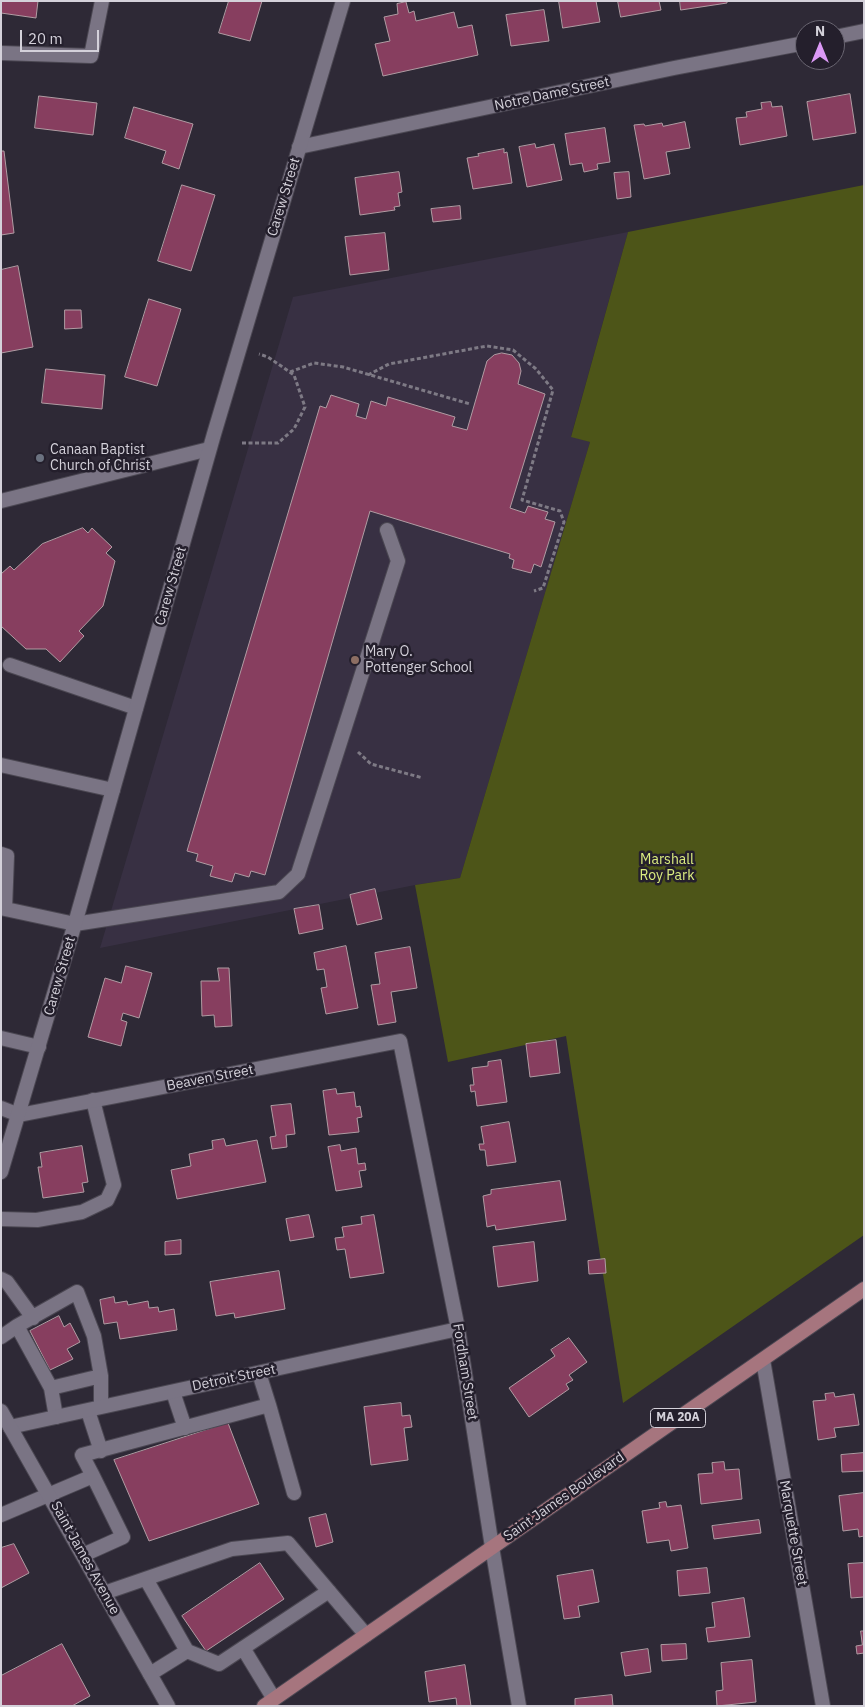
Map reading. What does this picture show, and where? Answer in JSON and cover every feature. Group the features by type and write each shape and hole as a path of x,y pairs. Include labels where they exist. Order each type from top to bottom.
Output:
{"main road":[{"name":"Saint James Boulevard","path":"269,1702 864,1289"}],"street":[{"path":"1,53 91,56 102,1"},
{"name":"Carew Street","path":"1,1172 75,924 209,449 343,1"},
{"path":"845,35 864,31"},
{"name":"Notre Dame Street","path":"299,147 674,68 795,45"},
{"path":"1,501 209,449"},
{"path":"1,854 7,856 3,909 75,924 278,892 298,874 398,560 387,530"},
{"path":"10,665 136,708"},
{"path":"1,765 113,790"},
{"path":"1,1038 39,1047"},
{"name":"Beaven Street","path":"19,1114 400,1041"},
{"name":"Fordham Street","path":"400,1041 458,1329 519,1706"},
{"path":"1,1219 38,1220 82,1212 107,1200 114,1185 93,1100"},
{"path":"1,1108 19,1114"},
{"path":"1,1279 7,1282 33,1318"},
{"path":"1,1336 77,1292 94,1336 101,1376 102,1406"},
{"path":"17,1326 51,1388 56,1417"},
{"name":"Detroit Street","path":"10,1427 458,1329"},
{"name":"Marquette Street","path":"763,1360 823,1706"},
{"path":"259,1372 294,1493"},
{"path":"51,1388 101,1376"},
{"path":"173,1392 185,1428"},
{"path":"83,1555 123,1537 82,1456 269,1405"},
{"path":"88,1410 102,1451"},
{"name":"Saint James Avenue","path":"1,1411 168,1706"},
{"path":"1,1516 93,1476"},
{"path":"104,1593 232,1549 288,1543 366,1635"},
{"path":"146,1579 187,1652 219,1664 329,1591"},
{"path":"243,1648 269,1702"},
{"path":"150,1674 187,1652"}],"path":[{"path":"368,375 389,364 487,346 514,350 536,369 554,390 522,500 560,511 564,522 543,588 534,591"},
{"path":"239,349 268,357 290,372 294,376 304,407 294,429 278,443 242,443"},
{"path":"290,372 314,363 343,367 470,404"},
{"path":"352,746 371,764 423,778"}],"shaded area":[{"name":"Mary O. Pottenger School","path":"628,232 571,436 590,442 460,878 415,885 100,948 293,297"}],"green space":[{"name":"Marshall Roy Park","path":"864,185 864,1235 623,1403 566,1036 448,1062 415,885 460,878 590,442 571,437 628,232"}],"building":[{"path":"1,1 38,1 36,18 1,13"},
{"path":"229,1 262,1 250,41 219,33"},
{"path":"559,1 596,1 600,22 563,28"},
{"path":"618,1 659,1 661,10 621,17"},
{"path":"680,1 727,1 727,3 681,10"},
{"path":"406,2 409,13 414,11 416,21 454,12 458,28 472,25 478,55 383,76 375,44 390,41 384,17 398,14 397,4"},
{"path":"544,10 549,41 511,46 506,15"},
{"path":"850,94 856,133 813,140 807,102"},
{"path":"39,96 97,103 93,135 35,128"},
{"path":"771,102 772,107 782,106 787,136 740,145 736,118 747,117 746,112 762,109 761,103"},
{"path":"134,107 193,124 179,169 162,163 166,151 125,138"},
{"path":"685,122 690,148 666,152 670,174 644,179 634,125 644,124 645,126 662,123 663,126"},
{"path":"605,128 610,162 597,164 598,169 584,172 582,163 570,165 565,134"},
{"path":"535,144 536,148 554,144 562,180 527,187 519,147"},
{"path":"504,149 504,153 507,152 512,183 473,189 467,158"},
{"path":"1,151 4,151 14,233 1,235"},
{"path":"399,172 402,192 398,193 400,206 394,207 395,210 360,215 355,178"},
{"path":"629,172 631,197 617,199 614,173"},
{"path":"182,185 215,195 191,271 158,261"},
{"path":"460,206 461,219 433,222 431,209"},
{"path":"385,233 389,270 350,275 345,237"},
{"path":"18,266 33,347 1,353 1,270"},
{"path":"149,299 181,309 157,386 125,377"},
{"path":"65,310 81,310 82,328 65,329"},
{"path":"502,353 512,355 519,363 521,371 518,384 545,394 510,508 525,513 528,506 548,512 545,519 555,522 541,567 534,564 531,573 512,568 514,560 509,558 510,554 370,511 265,875 251,871 249,877 235,873 232,882 210,876 213,866 196,861 198,854 187,851 320,406 326,408 331,395 359,404 356,416 366,419 371,401 386,406 388,397 455,417 452,426 467,430 487,361 494,355"},
{"path":"46,369 105,375 102,409 42,403"},
{"path":"83,528 88,533 92,528 112,547 106,553 115,561 103,606 79,631 84,636 60,662 46,649 26,649 1,626 1,574 10,566 14,570 42,544"},
{"path":"375,889 382,919 357,925 350,895"},
{"path":"319,905 323,929 299,934 294,909"},
{"path":"346,946 358,1008 326,1014 321,988 327,987 324,969 317,970 314,953"},
{"path":"410,947 417,988 391,992 396,1022 378,1025 371,985 380,984 375,953"},
{"path":"126,966 152,973 139,1018 123,1013 121,1020 127,1022 121,1046 88,1037 105,978 121,983"},
{"path":"218,968 229,968 232,1026 215,1027 214,1015 202,1016 201,981 219,981"},
{"path":"556,1040 560,1073 530,1077 526,1044"},
{"path":"501,1060 507,1102 477,1106 475,1091 471,1092 470,1085 474,1085 472,1068 488,1066 488,1062"},
{"path":"336,1089 337,1094 354,1092 356,1107 360,1106 362,1117 357,1118 359,1132 329,1135 323,1091"},
{"path":"291,1104 295,1134 286,1135 287,1147 272,1149 270,1137 276,1136 271,1106"},
{"path":"509,1122 516,1162 487,1166 485,1150 480,1150 479,1144 484,1144 481,1127"},
{"path":"224,1139 226,1146 257,1140 266,1182 177,1199 171,1170 191,1166 189,1154 213,1149 212,1141"},
{"path":"340,1145 341,1151 356,1148 358,1164 365,1163 366,1170 359,1171 362,1187 336,1191 328,1147"},
{"path":"82,1146 88,1182 82,1183 84,1192 43,1198 38,1167 42,1167 40,1153"},
{"path":"560,1181 566,1220 496,1230 495,1225 487,1227 483,1196 491,1194 491,1190"},
{"path":"309,1215 314,1237 290,1241 286,1219"},
{"path":"374,1215 384,1273 350,1278 345,1249 337,1250 335,1238 344,1237 342,1227 362,1224 361,1217"},
{"path":"181,1240 181,1254 165,1255 165,1242"},
{"path":"534,1242 538,1281 498,1287 493,1247"},
{"path":"605,1259 606,1273 589,1274 588,1261"},
{"path":"279,1271 285,1309 235,1318 234,1313 216,1316 210,1282"},
{"path":"114,1297 115,1303 127,1301 128,1305 148,1301 149,1308 158,1307 159,1312 174,1309 177,1330 120,1339 117,1322 104,1324 100,1300"},
{"path":"59,1316 64,1327 70,1323 80,1342 67,1349 73,1359 50,1370 30,1331"},
{"path":"569,1338 587,1362 569,1375 573,1380 566,1384 569,1389 529,1417 509,1388 555,1356 551,1350"},
{"path":"834,1393 835,1397 854,1394 859,1425 834,1428 836,1437 818,1440 813,1401 826,1400 825,1394"},
{"path":"401,1403 402,1416 410,1415 412,1427 404,1428 408,1460 371,1465 364,1407"},
{"path":"228,1423 259,1504 149,1541 114,1460"},
{"path":"864,1453 864,1471 842,1472 841,1455"},
{"path":"724,1462 725,1470 739,1469 742,1499 701,1504 698,1474 713,1473 712,1463"},
{"path":"864,1493 864,1536 859,1537 858,1529 843,1531 839,1496"},
{"path":"666,1502 667,1507 681,1505 688,1548 671,1551 669,1540 647,1543 642,1511 660,1508 659,1503"},
{"path":"326,1514 333,1542 316,1547 309,1518"},
{"path":"759,1520 761,1533 714,1539 712,1526"},
{"path":"14,1544 29,1573 1,1588 1,1548"},
{"path":"260,1563 284,1599 206,1651 182,1616"},
{"path":"864,1563 864,1597 851,1598 848,1564"},
{"path":"707,1568 710,1593 679,1596 677,1571"},
{"path":"593,1570 599,1602 578,1606 580,1617 564,1619 557,1576"},
{"path":"744,1598 750,1637 708,1642 706,1628 715,1627 712,1603"},
{"path":"861,1631 864,1631 864,1653 857,1654 856,1646 862,1645"},
{"path":"62,1644 90,1696 72,1706 1,1706 1,1676"},
{"path":"686,1644 687,1659 662,1661 661,1645"},
{"path":"648,1649 651,1672 625,1676 621,1653"},
{"path":"752,1660 756,1702 717,1706 716,1691 723,1690 721,1663"},
{"path":"465,1665 471,1706 457,1706 456,1698 429,1702 425,1672"},
{"path":"612,1695 613,1706 575,1706 575,1699"}],"place":[{"name":"Canaan Baptist Church of Christ","path":"40,458"},
{"name":"Mary O. Pottenger School","path":"355,660"}]}
